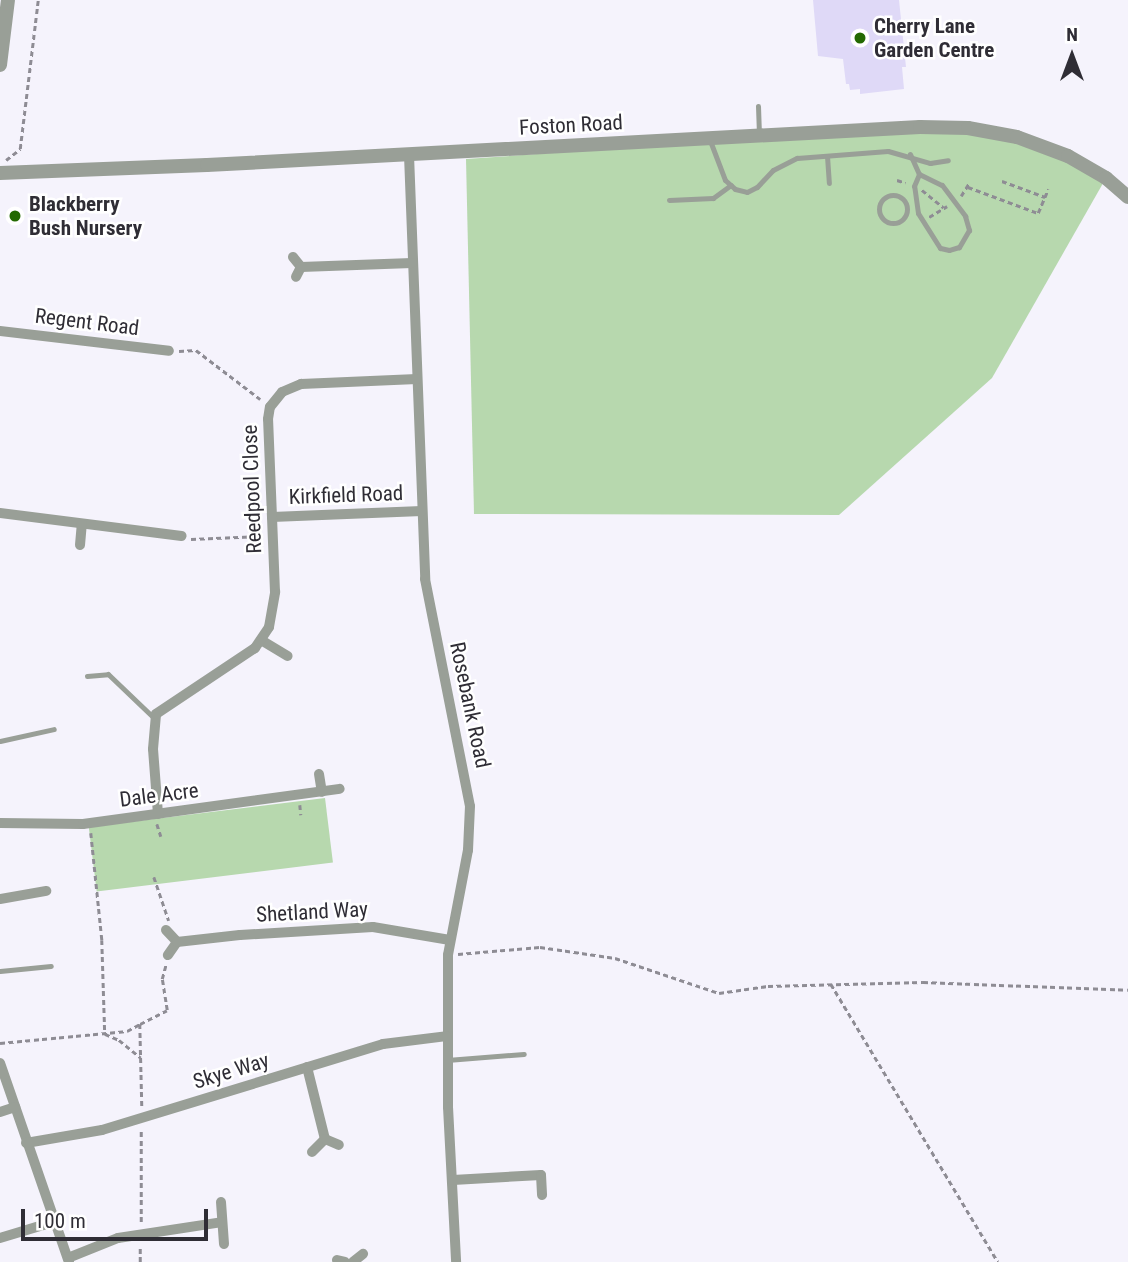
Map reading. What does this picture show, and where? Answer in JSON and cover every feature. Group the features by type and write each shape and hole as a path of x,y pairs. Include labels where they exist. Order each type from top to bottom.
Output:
{"street":[{"path":"0,65 8,0"},
{"name":"Foston Road","path":"0,173 409,155 759,134 920,127 968,128 1004,135 1068,156 1105,178 1128,197"},
{"name":"Rosebank Road","path":"409,155 425,579 470,806 468,850 448,955 447,1060 456,1262"},
{"path":"293,257 298,272 412,263"},
{"name":"Regent Road","path":"0,331 169,351"},
{"name":"Reedpool Close","path":"154,718 255,648 273,610 268,419 270,407 282,392 301,384 417,379"},
{"name":"Kirkfield Road","path":"272,517 422,511"},
{"path":"0,513 182,536"},
{"path":"80,545 82,524"},
{"path":"261,640 288,656"},
{"path":"154,718 158,814"},
{"path":"319,774 322,792"},
{"name":"Dale Acre","path":"0,823 90,822 341,789"},
{"path":"0,899 46,891"},
{"name":"Shetland Way","path":"177,942 240,935 373,927 450,940"},
{"path":"166,930 177,942 168,955"},
{"name":"Skye Way","path":"26,1143 102,1130 383,1044 447,1036"},
{"path":"0,1063 53,1222 69,1260 118,1238 222,1222"},
{"path":"307,1067 326,1139"},
{"path":"0,1112 15,1107"},
{"path":"326,1139 339,1145"},
{"path":"312,1153 326,1139"},
{"path":"453,1180 541,1175 542,1195"},
{"path":"221,1202 224,1244"},
{"path":"0,1238 53,1222"}],"lane":[{"path":"758,106 759,134"},
{"path":"709,138 717,164 731,186 747,192 757,187 784,163 797,158 888,151 910,154 930,163 948,160"},
{"path":"910,154 919,174 942,186 965,216 969,230 958,247 949,250 940,248 918,213 914,186 919,174"},
{"path":"827,156 829,183"},
{"path":"669,200 713,198 731,186"},
{"path":"899,197 906,204 904,217 896,222 884,219 879,212 882,200 890,195 899,197 914,186"},
{"path":"87,676 108,674 154,718"},
{"path":"0,741 54,729"},
{"path":"0,971 51,966"},
{"path":"447,1060 524,1054"}],"path":[{"path":"0,163 20,149 38,0"},
{"path":"1002,181 1045,197"},
{"path":"968,187 1038,213 1048,190"},
{"path":"169,351 196,350 270,407"},
{"path":"182,536 196,541 273,535"},
{"path":"90,822 102,940 106,1034"},
{"path":"154,877 170,923 166,930"},
{"path":"448,955 540,947 590,954 615,958 719,993 768,986 923,982 1128,990"},
{"path":"0,1043 127,1031 167,1010 162,979 168,955"},
{"path":"831,984 998,1262"},
{"path":"140,1024 141,1233"},
{"path":"106,1034 119,1040 142,1059"}],"green space":[{"path":"920,127 992,132 1106,178 992,378 839,515 474,514 466,159"},
{"path":"325,798 333,863 97,892 89,827"}],"building":[{"name":"Cherry Lane Garden Centre","path":"813,0 899,0 906,67 902,67 904,89 860,94 860,89 850,90 849,84 846,84 843,59 818,56"}],"place":[{"name":"Cherry Lane Garden Centre","path":"860,38"},
{"name":"Blackberry Bush Nursery","path":"15,216"}]}
